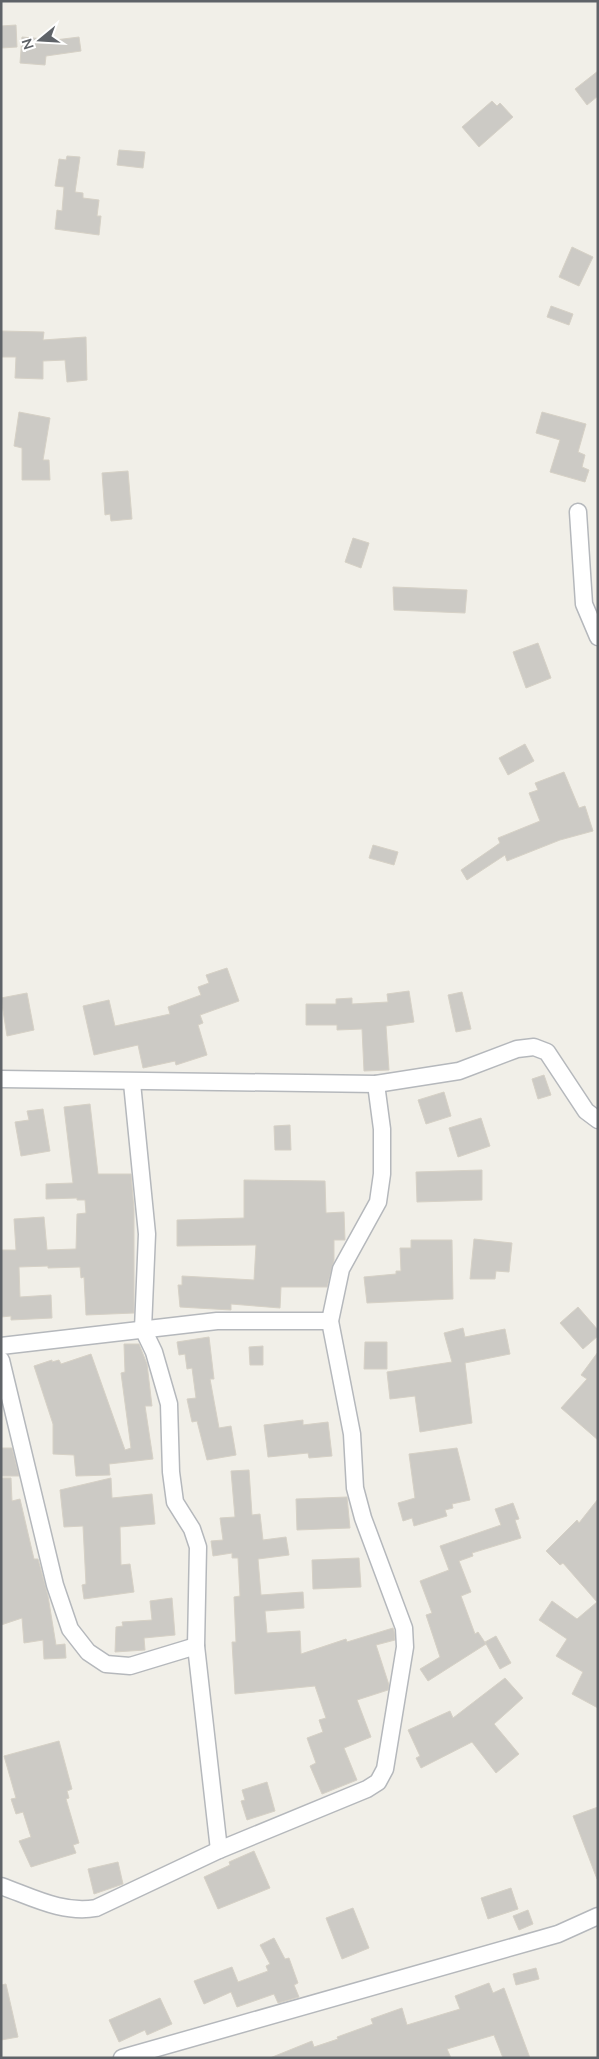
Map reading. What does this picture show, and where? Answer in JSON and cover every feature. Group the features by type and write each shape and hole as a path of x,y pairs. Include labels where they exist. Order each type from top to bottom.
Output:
{"street":[{"path":"578,512 584,604 598,637"},
{"path":"1,1080 132,1083 376,1084 459,1071 517,1049 534,1047 548,1052 586,1111 598,1120"},
{"path":"132,1083 147,1234 142,1329 154,1352 169,1404 171,1472 175,1502 192,1529 198,1547 196,1646 219,1850"},
{"path":"1,1886 64,1908 79,1911 96,1908 219,1850 367,1789 378,1782 385,1769 405,1647 404,1628 355,1488 352,1434 330,1320 340,1269 378,1202 382,1174 382,1129 376,1084"},
{"path":"1,1346 217,1320 330,1320"},
{"path":"1,1360 55,1585 70,1629 88,1652 106,1664 130,1666 196,1646"},
{"path":"122,2058 558,1934 598,1916"}],"building":[{"path":"16,25 17,47 1,48 1,26"},
{"path":"22,37 55,40 79,37 81,51 46,56 45,65 20,63"},
{"path":"598,71 598,96 587,105 575,89"},
{"path":"492,101 497,106 500,103 513,117 479,147 462,127"},
{"path":"119,150 145,152 143,168 117,165"},
{"path":"67,156 80,157 75,192 83,193 83,198 99,200 97,216 101,216 99,235 55,229 57,210 62,211 64,187 55,186 59,159 66,160"},
{"path":"572,247 593,257 579,286 559,277"},
{"path":"551,306 573,314 569,325 547,317"},
{"path":"1,331 44,332 43,340 86,337 87,380 67,382 65,360 43,361 43,379 15,378 16,357 1,357"},
{"path":"19,412 50,418 43,460 49,460 50,480 22,480 22,448 14,446"},
{"path":"542,412 586,424 578,452 585,455 582,467 589,470 585,482 550,472 560,440 536,433"},
{"path":"128,471 132,519 111,521 110,514 105,515 102,473"},
{"path":"353,538 369,543 361,568 345,562"},
{"path":"393,587 467,590 465,613 394,610"},
{"path":"538,643 551,678 526,688 513,652"},
{"path":"525,744 534,761 508,775 499,758"},
{"path":"564,772 579,808 585,806 593,831 560,840 507,861 505,855 467,880 461,870 500,843 498,838 540,821 529,793 538,790 535,783"},
{"path":"373,845 398,852 394,865 369,858"},
{"path":"227,968 239,1001 200,1015 203,1023 198,1025 207,1055 176,1065 175,1061 143,1068 138,1045 94,1055 83,1006 109,1000 115,1026 170,1014 168,1007 201,995 198,987 209,983 206,975"},
{"path":"409,991 414,1022 386,1026 389,1070 364,1071 362,1029 337,1030 337,1025 306,1025 306,1004 336,1004 336,999 352,998 352,1004 388,1002 387,994"},
{"path":"462,992 471,1029 456,1032 448,995"},
{"path":"27,993 34,1030 7,1036 1,998"},
{"path":"544,1075 551,1095 538,1099 532,1079"},
{"path":"444,1092 451,1116 426,1124 418,1100"},
{"path":"90,1104 98,1174 131,1174 134,1209 134,1313 86,1315 84,1277 81,1278 80,1267 48,1268 48,1266 19,1267 20,1297 51,1295 52,1318 11,1320 11,1316 1,1317 2,1250 16,1250 14,1219 44,1217 47,1250 76,1249 77,1214 86,1213 85,1200 77,1200 77,1198 46,1199 46,1184 73,1183 64,1107"},
{"path":"43,1109 50,1151 21,1156 15,1122 29,1120 27,1111"},
{"path":"481,1118 490,1146 458,1157 449,1128"},
{"path":"290,1125 291,1150 275,1150 274,1126"},
{"path":"482,1170 482,1200 417,1202 416,1172"},
{"path":"244,1180 325,1181 326,1213 344,1212 345,1240 334,1240 334,1260 327,1287 281,1287 280,1308 231,1304 231,1310 180,1307 178,1285 182,1285 182,1276 254,1280 256,1245 177,1246 177,1220 244,1218"},
{"path":"474,1239 512,1243 509,1272 496,1271 495,1279 470,1279"},
{"path":"411,1240 452,1240 453,1299 367,1303 364,1277 396,1274 396,1271 401,1271 400,1248 411,1248"},
{"path":"578,1307 598,1330 598,1336 583,1349 560,1323"},
{"path":"463,1328 465,1337 505,1329 510,1354 465,1363 472,1423 420,1432 415,1396 390,1399 387,1372 452,1362 444,1333"},
{"path":"209,1337 214,1379 210,1379 219,1428 231,1426 236,1455 207,1460 197,1421 192,1422 187,1399 196,1398 192,1368 187,1369 185,1354 179,1355 177,1342"},
{"path":"365,1342 387,1342 387,1369 364,1369"},
{"path":"124,1344 139,1344 147,1364 152,1406 145,1406 153,1459 109,1464 110,1475 76,1476 74,1455 53,1454 53,1424 34,1366 52,1360 52,1362 59,1360 61,1364 91,1354 125,1450 131,1448 121,1373 125,1372"},
{"path":"263,1346 263,1365 250,1365 249,1347"},
{"path":"598,1352 598,1440 561,1408 587,1379 581,1375"},
{"path":"303,1420 303,1425 328,1422 332,1456 309,1458 308,1453 268,1457 264,1425"},
{"path":"1,1448 12,1448 19,1476 1,1476"},
{"path":"457,1448 470,1500 452,1504 453,1508 445,1510 447,1516 414,1526 412,1518 403,1521 398,1503 415,1498 409,1454"},
{"path":"249,1470 252,1515 260,1514 263,1540 286,1537 289,1555 258,1559 261,1595 303,1592 304,1608 265,1611 267,1633 300,1631 301,1654 346,1639 347,1642 393,1628 394,1631 395,1640 376,1645 389,1685 388,1690 357,1700 371,1737 344,1748 357,1780 322,1794 310,1766 316,1763 307,1738 323,1732 319,1720 326,1718 315,1686 235,1694 232,1642 236,1642 234,1597 240,1596 238,1558 232,1558 232,1553 213,1556 211,1541 223,1540 220,1518 235,1517 231,1471"},
{"path":"1,1478 11,1478 12,1501 20,1499 34,1559 38,1559 48,1596 56,1645 65,1644 66,1658 44,1659 43,1640 24,1643 22,1618 1,1625"},
{"path":"111,1478 112,1498 152,1494 155,1524 120,1527 121,1565 130,1564 134,1592 84,1599 82,1585 86,1584 83,1526 64,1527 60,1490"},
{"path":"347,1497 350,1528 297,1530 296,1499"},
{"path":"598,1499 598,1708 572,1694 583,1672 556,1656 567,1639 539,1620 552,1601 577,1619 597,1602 563,1563 560,1565 546,1551 577,1520 579,1523"},
{"path":"513,1503 519,1519 515,1520 521,1538 472,1553 473,1556 459,1561 471,1592 461,1596 475,1634 478,1632 486,1644 428,1681 420,1669 440,1657 426,1615 432,1613 420,1581 449,1570 440,1546 501,1525 495,1509"},
{"path":"359,1558 361,1587 313,1589 312,1560"},
{"path":"172,1598 175,1635 144,1638 145,1650 115,1652 116,1627 123,1626 122,1622 152,1620 150,1601"},
{"path":"496,1636 511,1663 500,1669 485,1642"},
{"path":"505,1678 523,1698 494,1724 519,1754 496,1773 472,1742 421,1768 416,1758 420,1756 408,1730 450,1711 453,1718"},
{"path":"59,1741 72,1789 67,1791 69,1798 66,1799 79,1843 73,1845 76,1853 31,1867 19,1841 31,1837 23,1812 16,1814 11,1799 16,1798 4,1756"},
{"path":"267,1782 275,1811 247,1820 241,1801 245,1800 242,1790"},
{"path":"598,1807 598,1879 597,1879 573,1816"},
{"path":"254,1851 270,1888 218,1909 204,1877 230,1865 229,1862"},
{"path":"118,1862 123,1884 94,1894 88,1869"},
{"path":"511,1888 518,1909 488,1919 481,1898"},
{"path":"353,1908 369,1948 342,1959 326,1918"},
{"path":"528,1910 533,1924 519,1930 513,1916"},
{"path":"274,1938 285,1959 289,1958 298,1983 294,1985 299,1997 278,2003 274,1994 237,2007 231,1992 204,2004 194,1981 232,1967 238,1982 268,1971 266,1966 270,1964 260,1945"},
{"path":"536,1968 539,1979 516,1985 513,1974"},
{"path":"489,1983 493,1993 504,1988 530,2058 503,2058 494,2035 447,2049 451,2058 270,2058 312,2041 314,2047 338,2039 337,2037 373,2024 371,2019 402,2008 407,2025 460,2009 455,1996"},
{"path":"6,1984 18,2037 1,2040 1,1985"},
{"path":"160,1998 172,2024 147,2035 145,2030 119,2042 109,2020"}]}
